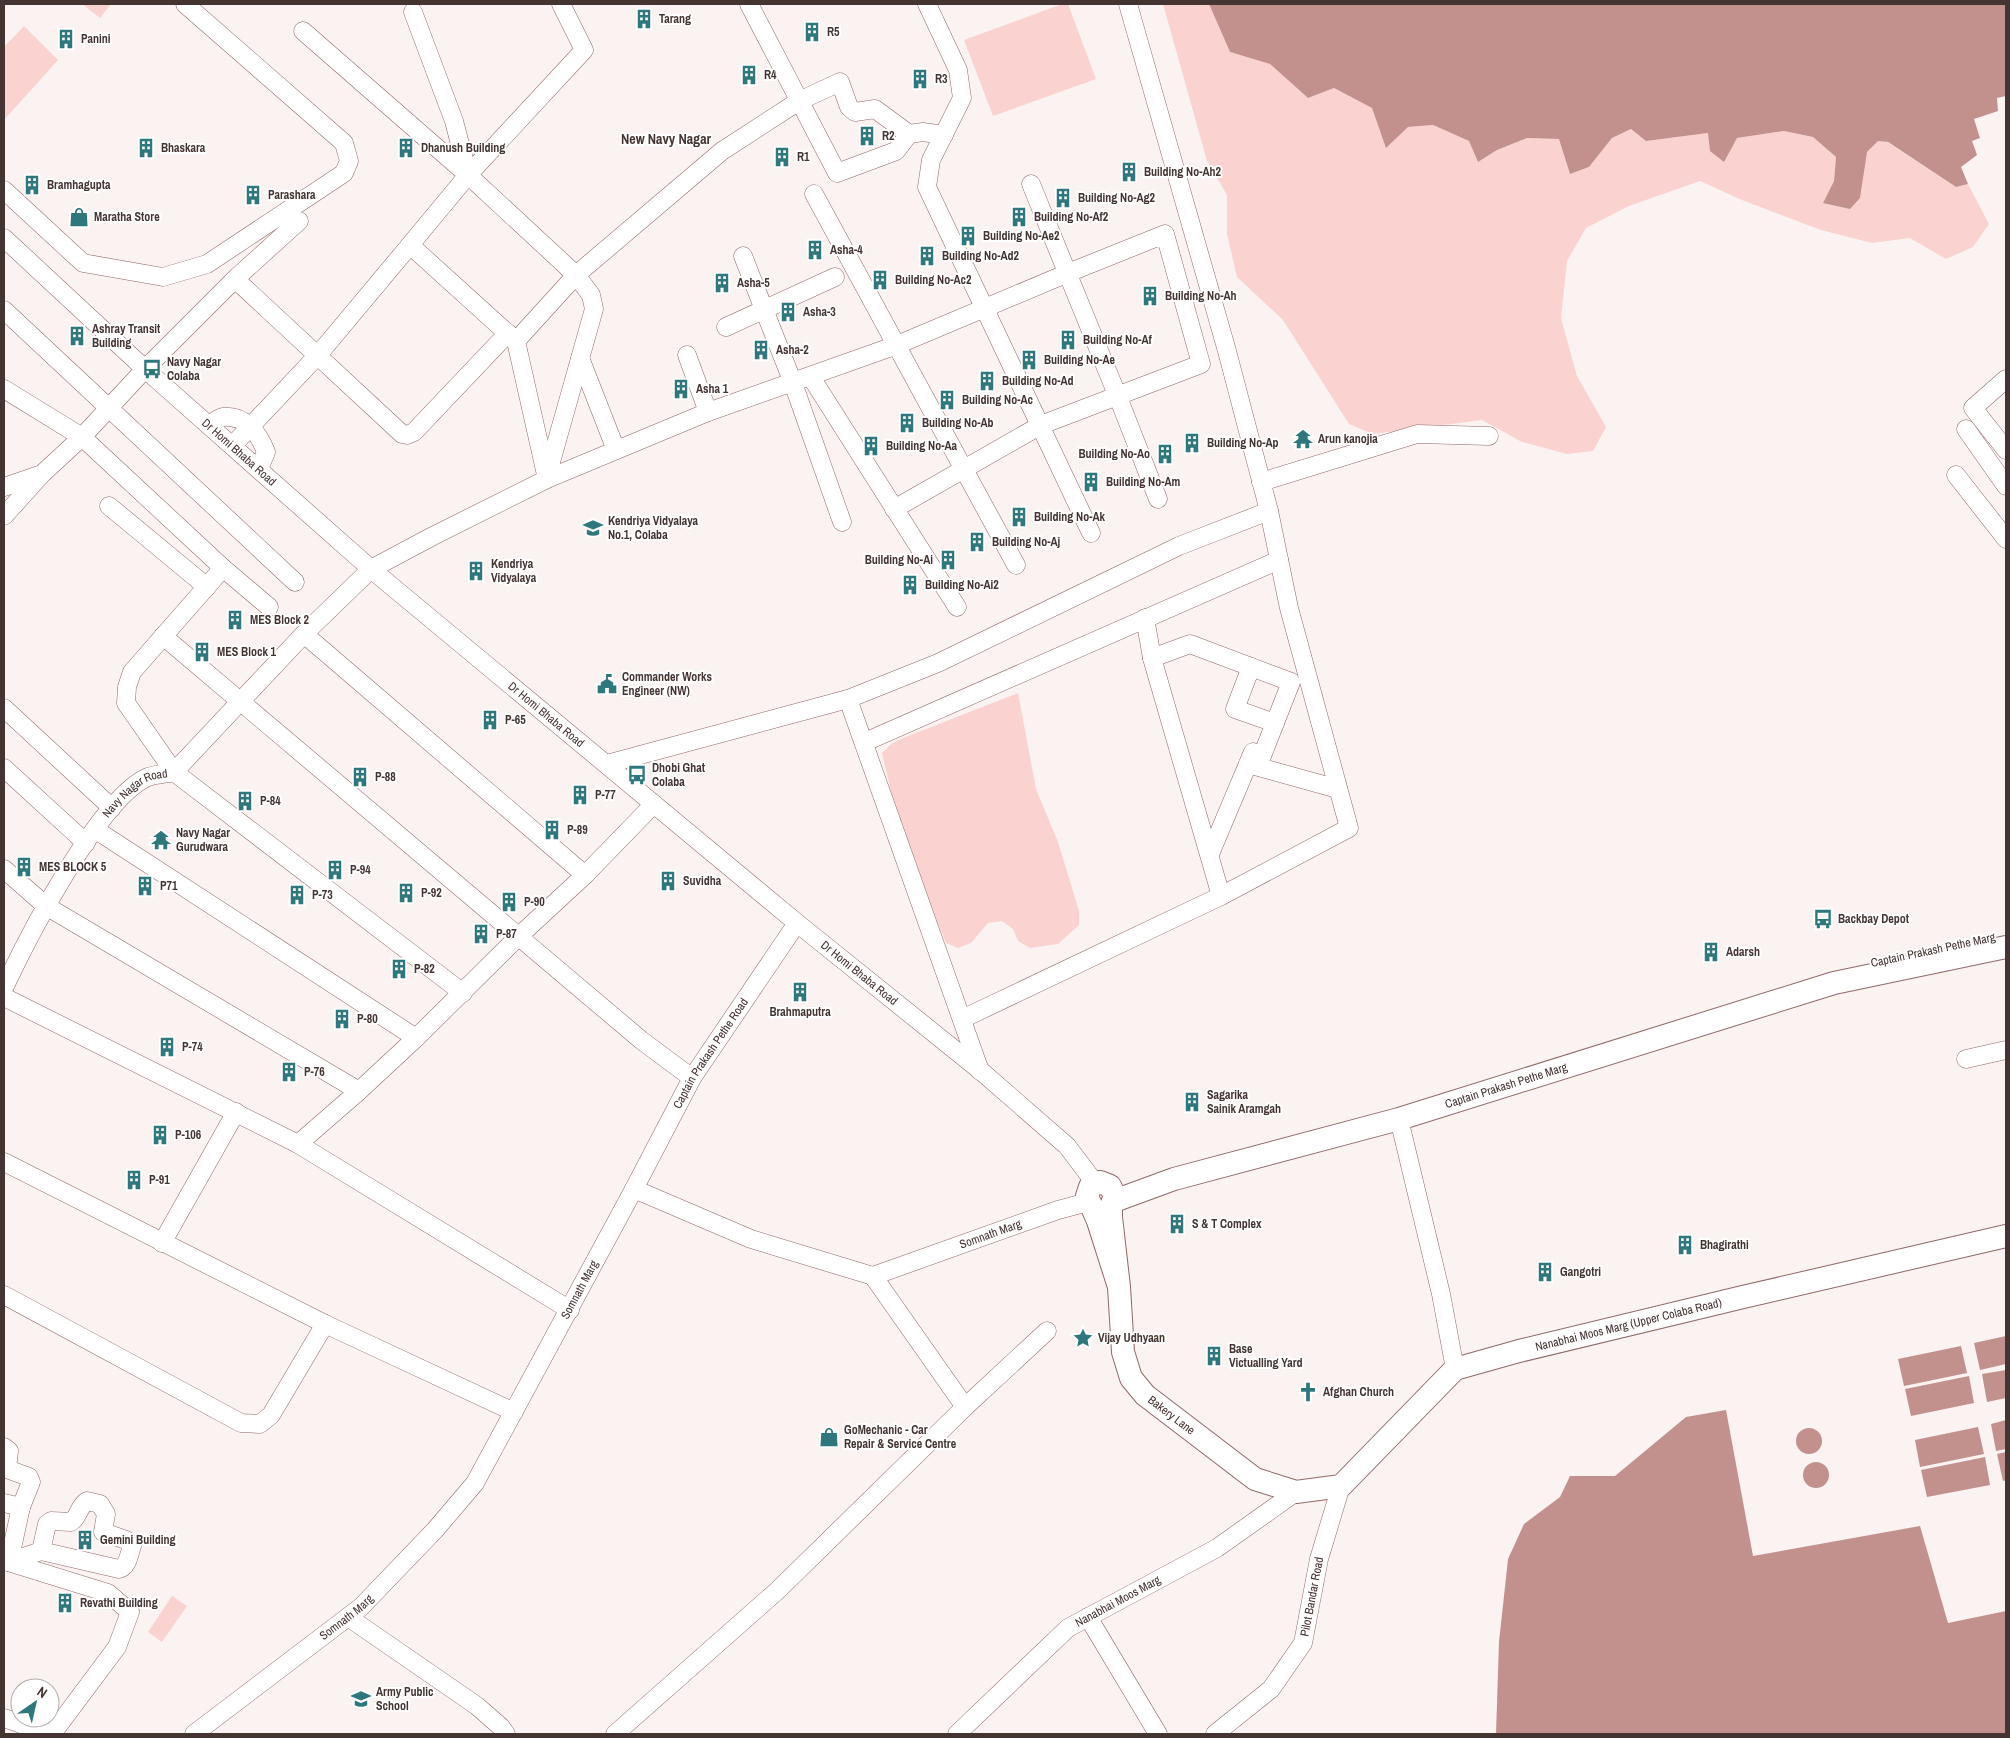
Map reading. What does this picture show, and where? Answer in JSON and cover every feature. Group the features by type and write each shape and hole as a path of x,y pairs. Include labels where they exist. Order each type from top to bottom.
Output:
{"main road":[{"name":"Captain Prakash Pethe Marg","path":"1834,983 1866,964 2006,934"},
{"name":"Captain Prakash Pethe Marg","path":"1101,1197 1119,1184 1174,1179 1399,1119 1834,983 2006,947"},
{"name":"Bakery Lane","path":"1101,1197 1098,1221 1118,1287 1123,1352 1131,1378 1145,1394 1255,1479 1296,1492"},
{"name":"Nanabhai Moos Marg (Upper Colaba Road)","path":"1455,1369 1519,1351 1742,1297 2006,1236"},
{"path":"1296,1492 1341,1486 1455,1369"}],"street":[{"path":"4,190 83,263 163,277 207,264 344,173 349,161 344,143 185,4"},
{"path":"233,445 318,355 468,175 584,50 560,4"},
{"path":"749,4 837,173 896,151 909,134"},
{"path":"927,4 958,70 962,98 932,160 927,188 1091,533"},
{"path":"962,1019 1221,896 1349,828 1289,608 1269,511 1227,351 1128,4"},
{"path":"414,12 454,121 468,175"},
{"path":"303,30 468,175 576,275 591,295 594,309 547,479"},
{"path":"235,278 395,429 407,435 414,432 576,275 722,151 799,101 840,82 849,107 855,112 874,110 909,134 923,132 944,134"},
{"path":"1031,184 1158,499"},
{"path":"814,194 1016,565"},
{"path":"4,516 42,474 82,437 145,369 235,278 299,221"},
{"name":"Navy Nagar Road","path":"4,988 46,906 91,836 126,792 148,777 174,772 304,634 371,569 433,536 547,479 708,412 897,345 1068,272 1165,234 1201,364 1118,397"},
{"name":"Dr Homi Bhaba Road","path":"4,238 145,369 371,569 797,923 981,1071 1067,1146 1101,1197"},
{"path":"410,245 512,337 547,479"},
{"path":"742,256 765,309 793,383 842,522"},
{"path":"726,327 834,277"},
{"path":"5,313 295,582"},
{"path":"687,354 708,412"},
{"path":"580,358 616,450"},
{"path":"811,377 956,607"},
{"path":"2006,379 1973,408 2006,450"},
{"path":"4,389 82,437 223,568 269,607"},
{"path":"894,509 1041,425 1118,397"},
{"path":"210,425 222,417 238,419 250,426 260,439 266,452 259,468"},
{"path":"1966,429 2006,486"},
{"path":"1261,482 1417,434 1488,436"},
{"path":"4,487 42,474"},
{"path":"1956,474 2006,539"},
{"path":"109,506 207,586"},
{"path":"607,764 848,699 938,662 1179,546 1269,511"},
{"path":"865,742 1279,560"},
{"path":"223,568 132,672 127,687 126,702 174,772 462,992"},
{"path":"1145,618 1152,658 1221,896"},
{"path":"304,634 585,875"},
{"path":"163,636 641,1040 692,1078"},
{"path":"1152,658 1190,644 1291,682 1262,756 1253,752 1210,854"},
{"path":"1251,667 1236,709 1275,723"},
{"path":"848,699 865,742 981,1071"},
{"path":"4,708 112,808"},
{"path":"1248,764 1338,789"},
{"path":"4,768 91,836 416,1038"},
{"path":"298,1144 416,1038 518,937 585,875 654,804"},
{"path":"4,869 46,906 359,1091"},
{"name":"Captain Prakash Pethe Road","path":"634,1189 692,1078 797,923"},
{"path":"4,997 298,1144 570,1310"},
{"path":"1966,1059 2006,1050"},
{"path":"162,1243 236,1112"},
{"path":"1399,1119 1441,1294 1455,1369"},
{"path":"4,1162 325,1324 514,1412"},
{"path":"634,1189 752,1239 872,1276 965,1407"},
{"name":"Somnath Marg","path":"194,1734 361,1607 435,1530 476,1483 634,1189"},
{"name":"Somnath Marg","path":"872,1276 1058,1210 1101,1197"},
{"path":"4,1295 241,1423 260,1424 271,1415 325,1324"},
{"path":"616,1734 778,1590 965,1407 1047,1331"},
{"path":"4,1447 9,1451 7,1469 28,1477 31,1482 21,1507 6,1564"},
{"name":"Pilot Bandar Road","path":"1215,1734 1271,1689 1303,1643 1319,1559 1341,1486"},
{"name":"Nanabhai Moos Marg","path":"957,1734 1068,1628 1216,1548 1296,1492"},
{"path":"6,1564 41,1551 119,1569 123,1568 126,1564 132,1546 126,1540 103,1532 106,1514 100,1504 87,1501 79,1507 76,1519 71,1522 51,1521 46,1524 41,1551"},
{"path":"4,1503 21,1507"},
{"path":"4,1718 51,1734 117,1647 130,1612 108,1593 6,1564"},
{"path":"348,1617 477,1706 501,1727 506,1734"},
{"path":"1088,1617 1158,1734"}],"shaded area":[{"path":"82,4 111,4 100,18"},
{"path":"1062,4 1068,4 1096,79 993,116 964,40"},
{"path":"1163,4 1209,4 1230,52 1270,64 1308,98 1334,88 1408,127 1433,125 1469,141 1478,162 1497,150 1527,138 1560,139 1570,174 1589,167 1612,138 1631,129 1646,141 1708,133 1737,138 1784,131 1813,137 1836,157 1834,181 1823,203 1877,141 1887,142 1956,187 1968,184 1989,224 1973,247 1946,259 1910,238 1872,243 1821,230 1742,200 1700,181 1629,206 1586,228 1567,261 1561,318 1577,376 1606,427 1593,451 1567,454 1522,442 1482,420 1373,434 1349,424 1283,320 1237,277 1227,234 1227,195 1207,161"},
{"path":"1209,4 2006,4 2006,96 1997,98 1998,111 1974,119 1980,138 1972,141 1977,155 1961,167 1968,184 1956,187 1888,142 1878,141 1867,152 1860,198 1850,209 1823,203 1834,181 1836,157 1813,137 1784,131 1737,138 1724,162 1710,151 1708,133 1646,141 1631,129 1612,138 1589,167 1570,174 1559,139 1527,138 1497,150 1478,162 1469,141 1433,125 1408,127 1386,148 1372,108 1334,88 1308,98 1270,64 1230,52"},
{"path":"24,26 58,60 4,120 4,47"},
{"path":"1018,693 1036,789 1058,842 1079,911 1079,925 1058,944 1030,948 1018,941 1013,929 1002,921 988,923 971,943 958,948 946,943 901,833 882,753 891,744 903,738"},
{"path":"2006,1336 2006,1364 1980,1370 1974,1343"},
{"path":"1961,1346 1967,1373 1904,1386 1898,1359"},
{"path":"2006,1370 2006,1398 1987,1402 1982,1374"},
{"path":"1969,1376 1974,1403 1911,1416 1905,1389"},
{"path":"1726,1410 1753,1556 1920,1526 1948,1623 2006,1611 2006,1734 1496,1734 1499,1642 1508,1559 1524,1524 1560,1497 1570,1476 1615,1476 1686,1417"},
{"path":"2006,1420 2006,1449 1996,1451 1991,1424"},
{"path":"1978,1427 1984,1454 1920,1467 1915,1440"},
{"path":"1809,1428 1818,1432 1822,1441 1818,1450 1809,1454 1800,1450 1796,1441 1800,1432"},
{"path":"2006,1452 2006,1480 2003,1481 1997,1454"},
{"path":"1985,1457 1990,1485 1927,1497 1921,1470"},
{"path":"1816,1462 1825,1466 1829,1475 1825,1484 1816,1488 1807,1484 1803,1475 1807,1466"},
{"path":"172,1596 187,1606 162,1642 148,1632"}],"place":[{"name":"Tarang","path":"644,19"},
{"name":"R5","path":"812,32"},
{"name":"Panini","path":"66,39"},
{"name":"R4","path":"749,75"},
{"name":"R3","path":"920,79"},
{"name":"R2","path":"867,136"},
{"name":"Bhaskara","path":"146,148"},
{"name":"Dhanush Building","path":"406,148"},
{"name":"R1","path":"782,157"},
{"name":"Building No-Ah2","path":"1129,172"},
{"name":"Bramhagupta","path":"32,185"},
{"name":"Parashara","path":"253,195"},
{"name":"Building No-Ag2","path":"1063,198"},
{"name":"Maratha Store","path":"79,217"},
{"name":"Building No-Af2","path":"1019,217"},
{"name":"Building No-Ae2","path":"968,236"},
{"name":"Asha-4","path":"815,250"},
{"name":"Building No-Ad2","path":"927,256"},
{"name":"Building No-Ac2","path":"880,280"},
{"name":"Asha-5","path":"722,283"},
{"name":"Building No-Ah","path":"1150,296"},
{"name":"Asha-3","path":"788,312"},
{"name":"Ashray Transit Building","path":"77,336"},
{"name":"Building No-Af","path":"1068,340"},
{"name":"Asha-2","path":"761,350"},
{"name":"Building No-Ae","path":"1029,360"},
{"name":"Navy Nagar Colaba","path":"152,369"},
{"name":"Building No-Ad","path":"987,381"},
{"name":"Asha 1","path":"681,389"},
{"name":"Building No-Ac","path":"947,400"},
{"name":"Building No-Ab","path":"907,423"},
{"name":"Arun kanojia","path":"1303,439"},
{"name":"Building No-Ap","path":"1192,443"},
{"name":"Building No-Aa","path":"871,446"},
{"name":"Building No-Ao","path":"1165,454"},
{"name":"Building No-Am","path":"1091,482"},
{"name":"Building No-Ak","path":"1019,517"},
{"name":"Kendriya Vidyalaya No.1, Colaba","path":"593,528"},
{"name":"Building No-Aj","path":"977,542"},
{"name":"Building No-Ai","path":"948,560"},
{"name":"Kendriya Vidyalaya","path":"476,571"},
{"name":"Building No-Ai2","path":"910,585"},
{"name":"MES Block 2","path":"235,620"},
{"name":"MES Block 1","path":"202,652"},
{"name":"Commander Works Engineer (NW)","path":"607,684"},
{"name":"P-65","path":"490,720"},
{"name":"Dhobi Ghat Colaba","path":"637,775"},
{"name":"P-88","path":"360,777"},
{"name":"P-77","path":"580,795"},
{"name":"P-84","path":"245,801"},
{"name":"P-89","path":"552,830"},
{"name":"Navy Nagar Gurudwara","path":"161,840"},
{"name":"MES BLOCK 5","path":"24,867"},
{"name":"P-94","path":"335,870"},
{"name":"Suvidha","path":"668,881"},
{"name":"P71","path":"145,886"},
{"name":"P-92","path":"406,893"},
{"name":"P-73","path":"297,895"},
{"name":"P-90","path":"509,902"},
{"name":"Backbay Depot","path":"1823,919"},
{"name":"P-87","path":"481,934"},
{"name":"Adarsh","path":"1711,952"},
{"name":"P-82","path":"399,969"},
{"name":"Brahmaputra","path":"800,992"},
{"name":"P-80","path":"342,1019"},
{"name":"P-74","path":"167,1047"},
{"name":"P-76","path":"289,1072"},
{"name":"Sagarika Sainik Aramgah","path":"1192,1102"},
{"name":"P-106","path":"160,1135"},
{"name":"P-91","path":"134,1180"},
{"name":"S & T Complex","path":"1177,1224"},
{"name":"Bhagirathi","path":"1685,1245"},
{"name":"Gangotri","path":"1545,1272"},
{"name":"Vijay Udhyaan","path":"1083,1338"},
{"name":"Base Victualling Yard","path":"1214,1356"},
{"name":"Afghan Church","path":"1308,1392"},
{"name":"GoMechanic - Car Repair & Service Centre","path":"829,1437"},
{"name":"Gemini Building","path":"85,1540"},
{"name":"Revathi Building","path":"65,1603"},
{"name":"Army Public School","path":"361,1699"}],"district":[{"name":"New Navy Nagar","path":"666,139"}]}
